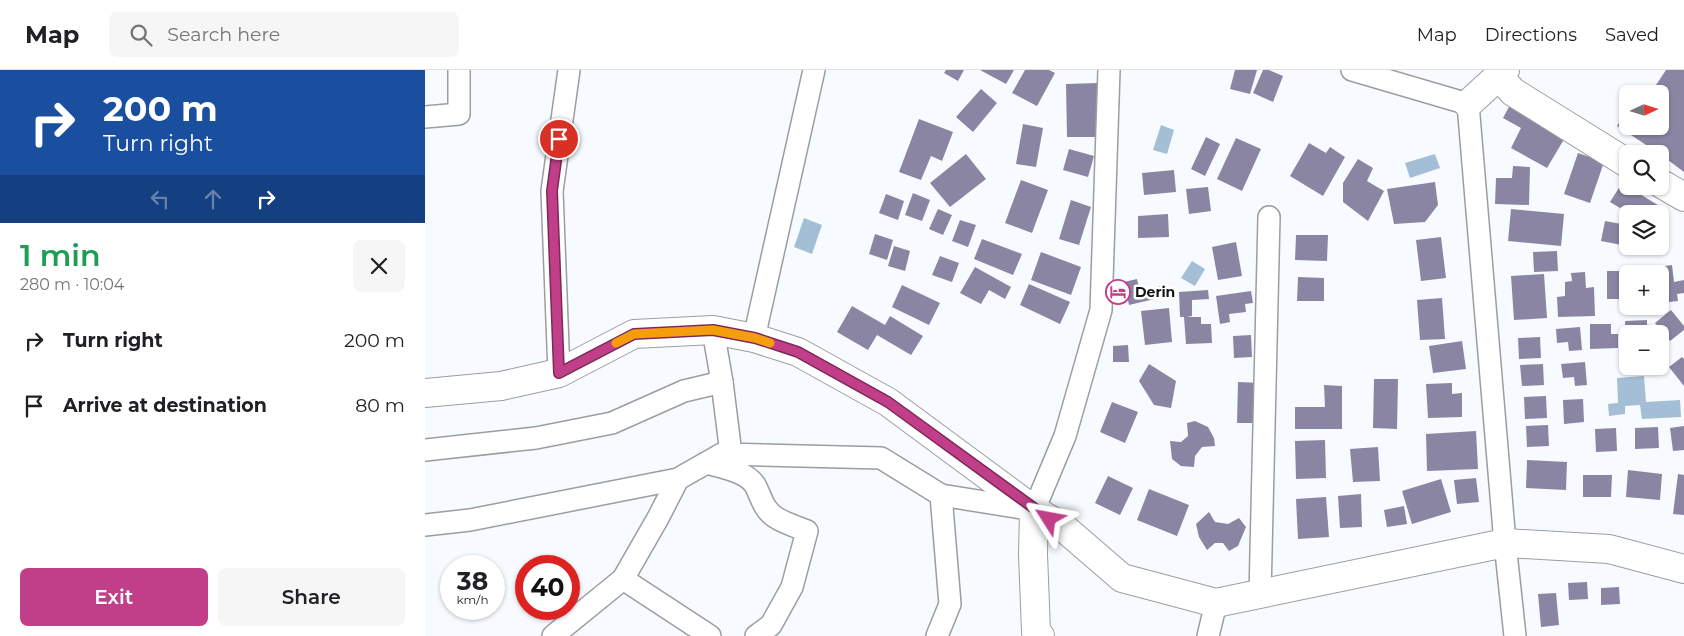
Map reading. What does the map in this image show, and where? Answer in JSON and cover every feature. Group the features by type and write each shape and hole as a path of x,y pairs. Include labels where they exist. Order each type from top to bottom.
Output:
{"street":[{"path":"425,118 459,114 459,70"},
{"path":"559,373 552,191 569,70"},
{"path":"755,338 814,70"},
{"path":"1036,635 1033,554 1034,510 1065,436 1101,310 1109,70"},
{"path":"1352,70 1468,104"},
{"path":"1468,104 1502,74 1513,92 1619,157"},
{"path":"1468,104 1505,543 1515,636"},
{"path":"1669,188 1684,197"},
{"path":"1260,594 1269,217"},
{"path":"713,330 723,382 731,454"},
{"path":"425,393 501,386 559,373 634,334 713,330 755,338 798,352 888,402 1034,510 1064,528 1122,578 1215,603 1505,543 1609,549 1684,569"},
{"path":"425,450 536,438 612,423 684,391 723,382"},
{"path":"425,525 470,520 677,479 722,454 881,458 941,495 1034,510"},
{"path":"706,463 744,475 754,483 763,503 774,516 807,532 792,587 771,625 756,636"},
{"path":"553,636 623,579 658,518 677,479"},
{"path":"937,636 951,604 941,495"},
{"path":"623,579 710,636"},
{"path":"1209,636 1215,603"}],"water":[{"path":"1161,125 1174,130 1167,154 1153,150"},
{"path":"1435,154 1440,168 1410,178 1405,163"},
{"path":"804,218 822,225 812,254 794,247"},
{"path":"1192,261 1205,269 1195,286 1181,278"},
{"path":"1644,376 1646,402 1680,400 1681,417 1642,419 1640,405 1625,406 1625,414 1609,416 1608,404 1618,403 1617,378"}],"building":[{"path":"946,70 964,70 958,81 944,73"},
{"path":"980,70 1014,70 1006,84"},
{"path":"1025,70 1049,70 1055,73 1037,106 1012,93"},
{"path":"1235,70 1257,70 1250,94 1230,89"},
{"path":"1263,70 1269,70 1283,76 1273,102 1253,93"},
{"path":"1666,70 1684,70 1684,172 1669,161 1669,145 1646,145 1631,135 1669,135 1669,85 1656,85"},
{"path":"1098,83 1100,137 1067,137 1066,84"},
{"path":"981,89 997,103 973,132 956,117"},
{"path":"1510,105 1566,136 1547,168 1511,148 1521,128 1503,118"},
{"path":"919,119 953,132 942,161 931,156 921,180 899,172"},
{"path":"1023,124 1043,128 1036,167 1016,164"},
{"path":"1206,137 1220,144 1205,176 1191,169"},
{"path":"1236,138 1261,149 1242,191 1217,179"},
{"path":"1309,143 1326,153 1330,147 1345,157 1323,196 1290,176"},
{"path":"1069,149 1094,156 1088,177 1063,170"},
{"path":"1578,153 1604,162 1590,203 1564,194"},
{"path":"966,154 986,179 950,207 930,183"},
{"path":"1358,159 1373,168 1367,181 1384,191 1368,221 1343,202 1343,183"},
{"path":"1513,166 1530,167 1529,205 1495,204 1496,178 1512,178"},
{"path":"1174,170 1176,192 1144,195 1142,173"},
{"path":"1021,180 1048,190 1032,233 1005,223"},
{"path":"1435,182 1438,205 1425,222 1394,224 1387,189"},
{"path":"1208,187 1211,211 1189,214 1186,189"},
{"path":"1619,188 1619,195 1642,195 1658,205 1619,205 1619,207 1610,202"},
{"path":"913,193 930,200 922,221 905,215"},
{"path":"886,194 904,201 898,220 879,213"},
{"path":"1071,200 1091,207 1079,245 1059,239"},
{"path":"938,209 952,215 943,235 929,229"},
{"path":"1511,209 1564,214 1561,246 1508,241"},
{"path":"1168,214 1169,237 1138,238 1138,216"},
{"path":"960,220 976,225 968,247 952,241"},
{"path":"1605,221 1619,224 1619,244 1601,241"},
{"path":"875,234 893,240 887,260 869,254"},
{"path":"1296,235 1328,235 1327,261 1295,260"},
{"path":"1441,237 1446,278 1421,281 1416,240"},
{"path":"982,239 1022,254 1013,275 974,259"},
{"path":"1236,242 1242,276 1218,280 1212,247"},
{"path":"894,246 910,251 905,271 888,266"},
{"path":"1557,251 1558,271 1534,272 1533,252"},
{"path":"1041,252 1081,267 1071,295 1031,280"},
{"path":"940,256 959,263 952,282 932,275"},
{"path":"1669,265 1672,265 1674,282 1684,280 1684,293 1677,294 1678,301 1669,302"},
{"path":"975,267 1011,287 1005,299 989,290 981,304 960,293"},
{"path":"1607,271 1619,271 1619,299 1607,299"},
{"path":"1585,272 1586,288 1594,287 1595,316 1558,317 1557,297 1565,296 1565,282 1572,281 1571,273"},
{"path":"1544,274 1547,318 1514,320 1511,276"},
{"path":"1298,277 1324,278 1324,301 1297,301"},
{"path":"1137,279 1140,291 1161,286 1163,297 1129,305 1124,282"},
{"path":"1029,284 1070,302 1060,324 1020,305"},
{"path":"902,285 940,303 929,325 892,307"},
{"path":"1208,290 1209,299 1192,300 1192,316 1187,317 1201,317 1201,324 1211,324 1212,343 1186,344 1184,317 1180,317 1179,292"},
{"path":"1251,291 1253,303 1245,304 1246,312 1229,314 1230,322 1220,324 1216,296"},
{"path":"1442,298 1445,339 1420,340 1417,300"},
{"path":"852,306 885,325 890,316 923,336 911,355 877,335 868,350 837,332"},
{"path":"1169,308 1172,342 1145,345 1141,311"},
{"path":"1671,310 1684,326 1684,330 1670,341 1669,325 1657,325 1655,323 1665,315 1669,315"},
{"path":"1647,320 1647,325 1625,325 1625,321"},
{"path":"1590,324 1611,324 1611,334 1618,334 1618,348 1590,349"},
{"path":"1580,327 1582,350 1569,351 1568,342 1557,343 1556,329"},
{"path":"1251,335 1252,357 1234,358 1233,336"},
{"path":"1540,337 1541,358 1519,359 1518,338"},
{"path":"1462,341 1466,369 1433,373 1429,346"},
{"path":"1128,345 1129,362 1113,362 1113,346"},
{"path":"1682,357 1684,359 1684,386 1669,367"},
{"path":"1585,362 1587,385 1575,386 1574,377 1563,378 1561,364"},
{"path":"1149,364 1176,381 1171,408 1154,405 1139,381"},
{"path":"1543,364 1544,385 1522,386 1520,365"},
{"path":"1374,379 1398,379 1397,429 1373,428"},
{"path":"1238,382 1262,383 1261,423 1237,423"},
{"path":"1452,383 1452,394 1462,393 1462,417 1428,418 1426,384"},
{"path":"1324,385 1342,386 1342,429 1295,429 1295,407 1325,407"},
{"path":"1546,396 1547,418 1525,419 1524,397"},
{"path":"1583,399 1584,422 1564,424 1563,400"},
{"path":"1112,402 1138,412 1125,443 1100,432"},
{"path":"1195,421 1208,427 1214,438 1215,446 1202,447 1195,456 1194,467 1181,466 1172,459 1170,441 1181,442 1188,436 1187,423"},
{"path":"1548,425 1549,446 1527,447 1526,426"},
{"path":"1684,426 1684,450 1673,451 1670,428"},
{"path":"1658,427 1659,448 1635,449 1635,428"},
{"path":"1616,428 1617,451 1596,452 1595,429"},
{"path":"1476,431 1478,469 1427,471 1426,434"},
{"path":"1325,440 1326,478 1296,479 1295,441"},
{"path":"1378,447 1380,481 1353,482 1350,449"},
{"path":"1527,460 1567,462 1566,490 1526,488"},
{"path":"1628,470 1662,474 1660,500 1626,497"},
{"path":"1678,474 1684,475 1684,515 1673,514"},
{"path":"1583,475 1612,475 1611,497 1583,497"},
{"path":"1108,476 1133,488 1120,515 1095,503"},
{"path":"1476,478 1479,502 1457,504 1454,480"},
{"path":"1441,479 1451,512 1412,524 1402,491"},
{"path":"1149,489 1189,505 1177,536 1137,520"},
{"path":"1361,494 1362,527 1340,528 1338,496"},
{"path":"1326,497 1329,537 1298,539 1296,499"},
{"path":"1404,506 1407,524 1387,527 1384,510"},
{"path":"1209,512 1215,522 1228,524 1239,518 1246,527 1238,546 1229,551 1223,543 1215,543 1207,550 1199,537 1196,524"},
{"path":"1587,582 1588,599 1569,600 1568,583"},
{"path":"1619,587 1620,604 1601,605 1601,588"},
{"path":"1556,593 1559,625 1541,627 1538,594"}],"slow traffic":[{"path":"616,343 634,334 713,330 755,338 770,343"}],"place":[{"name":"Derin","path":"1118,292"}],"route":[{"path":"559,139 552,191 559,373 634,334 713,330 755,338 798,352 888,402 1034,510 1049,519"}]}
